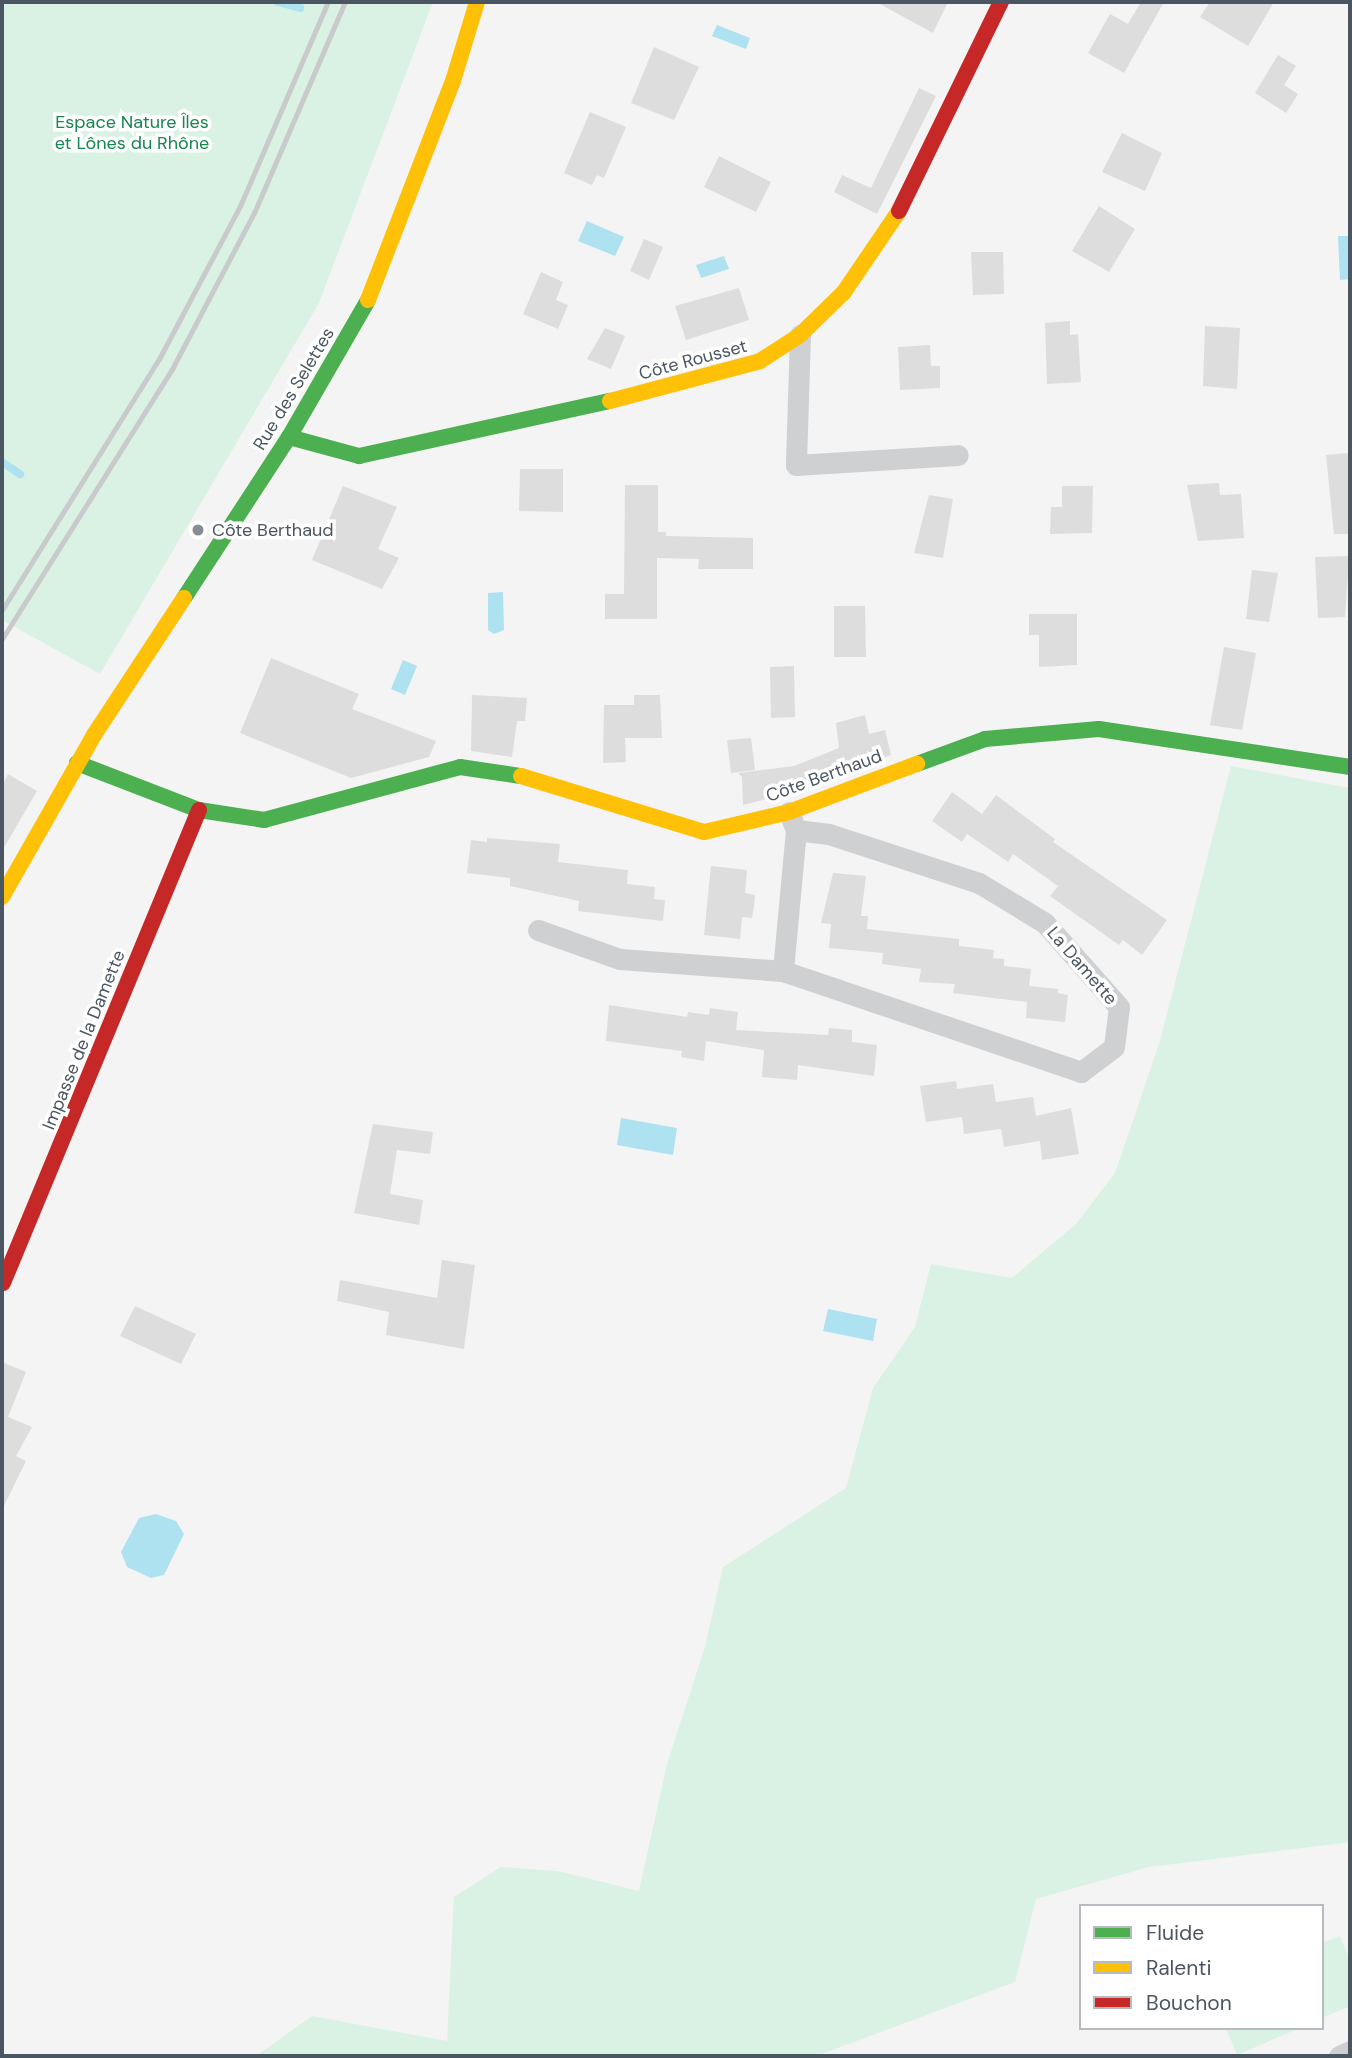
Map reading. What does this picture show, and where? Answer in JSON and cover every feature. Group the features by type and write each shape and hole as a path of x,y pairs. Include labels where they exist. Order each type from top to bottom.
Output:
{"street":[{"name":"Rue des Selettes","path":"2,897 77,763 289,437 361,317 453,81 477,2"},
{"name":"Côte Rousset","path":"289,437 327,451 359,456 620,400 760,361 800,335 844,292 897,218 1001,2"},
{"path":"800,335 796,465 958,455"},
{"name":"Côte Berthaud","path":"77,763 199,810 264,820 460,767 535,778 704,832 792,821 985,739 1099,729 1195,740 1350,767"},
{"name":"Impasse de la Damette","path":"3,1283 199,810"},
{"path":"783,971 792,821"},
{"name":"La Damette","path":"538,930 620,959 783,971 1080,1072 1115,1047 1119,1007 1045,923 979,883 792,821"},
{"path":"1339,2056 1350,2051"}],"green space":[{"name":"Espace Nature Îles et Lônes du Rhône","path":"2,2 433,2 319,303 100,674 2,620"},
{"path":"1231,766 1350,788 1350,1842 1149,1867 1036,1899 1015,1982 816,2056 256,2056 312,2016 447,2041 454,1897 501,1867 558,1871 639,1891 667,1764 705,1647 723,1567 846,1488 873,1388 915,1327 931,1264 1012,1278 1076,1224 1115,1173 1160,1041"},
{"path":"1340,1936 1350,1961 1350,2006 1324,2017 1324,1942"},
{"path":"1227,2030 1295,2030 1237,2055"}],"water":[{"path":"717,25 750,38 746,49 712,36"},
{"path":"587,221 624,237 615,256 578,241"},
{"path":"1338,236 1350,236 1350,279 1340,280"},
{"path":"724,256 729,269 701,278 696,265"},
{"path":"503,592 504,630 494,634 488,630 488,593"},
{"path":"403,660 417,666 405,695 391,689"},
{"path":"621,1118 677,1128 673,1155 617,1145"},
{"path":"828,1309 877,1319 873,1341 823,1331"},
{"path":"156,1514 176,1521 184,1534 164,1575 151,1578 127,1567 121,1552 139,1518"}],"building":[{"path":"876,2 948,2 933,33"},
{"path":"1141,2 1164,2 1124,73 1088,53 1110,14 1128,24"},
{"path":"1210,2 1274,2 1248,46 1200,17"},
{"path":"654,47 699,67 674,120 631,103"},
{"path":"1278,55 1296,66 1284,85 1298,94 1286,113 1255,93"},
{"path":"919,88 936,96 877,214 834,192 842,175 871,188"},
{"path":"590,112 626,127 604,178 597,175 592,185 564,173"},
{"path":"1122,133 1162,153 1145,191 1102,172"},
{"path":"719,156 771,182 756,212 704,187"},
{"path":"1099,206 1135,229 1109,272 1072,251"},
{"path":"644,239 663,247 649,280 630,271"},
{"path":"971,252 1003,252 1004,294 973,295"},
{"path":"541,272 563,282 556,300 568,305 558,329 523,314"},
{"path":"739,288 749,320 686,340 675,306"},
{"path":"1070,321 1070,335 1078,334 1081,382 1047,384 1045,323"},
{"path":"1205,326 1240,328 1237,389 1203,386"},
{"path":"605,328 625,336 611,369 587,359"},
{"path":"930,345 931,366 940,366 940,388 900,390 898,347"},
{"path":"1350,453 1350,534 1334,534 1326,455"},
{"path":"520,469 563,469 563,512 519,511"},
{"path":"1219,483 1220,495 1241,494 1244,538 1198,541 1187,485"},
{"path":"625,485 658,485 658,532 666,532 666,536 753,538 753,569 698,569 699,559 657,558 657,619 605,619 605,594 624,594"},
{"path":"343,486 397,507 378,549 399,558 382,589 312,560"},
{"path":"1062,486 1093,486 1092,533 1050,534 1051,507 1062,507"},
{"path":"929,495 953,499 943,558 914,553"},
{"path":"1349,556 1345,617 1318,618 1315,557"},
{"path":"1252,570 1278,573 1269,622 1246,619"},
{"path":"834,606 865,606 866,657 834,657"},
{"path":"1029,614 1077,614 1077,665 1039,667 1039,635 1029,635"},
{"path":"1224,647 1256,653 1242,730 1210,725"},
{"path":"271,658 359,694 352,709 436,741 429,757 351,778 240,733"},
{"path":"794,666 795,717 771,718 770,667"},
{"path":"472,695 527,698 525,721 517,721 512,757 471,751"},
{"path":"634,695 660,695 662,738 625,738 626,762 603,763 604,705 634,705"},
{"path":"865,715 869,734 885,730 891,755 800,789 771,783 771,798 743,805 742,777 738,773 794,766 839,748 836,723"},
{"path":"751,738 755,770 731,773 727,740"},
{"path":"8,774 37,791 2,851 2,786"},
{"path":"952,792 982,814 996,795 1055,839 1053,842 1167,920 1142,955 1123,940 1119,945 1050,896 1058,886 1013,854 1008,862 967,834 962,842 932,821"},
{"path":"487,838 560,844 558,862 628,870 627,884 655,887 654,899 665,900 663,921 578,911 579,901 510,886 510,878 467,873 471,840 487,842"},
{"path":"711,866 747,870 745,893 755,895 754,906 752,918 742,917 740,939 704,935"},
{"path":"833,873 866,876 861,916 868,916 867,929 959,939 959,946 994,950 993,958 1004,959 1004,966 1031,969 1029,986 1058,989 1058,993 1068,995 1065,1022 1026,1018 1027,1002 953,993 955,984 919,982 921,969 882,964 883,953 829,948 831,924 821,923"},
{"path":"609,1005 687,1017 688,1012 709,1015 710,1008 738,1012 736,1030 828,1035 829,1028 852,1030 852,1042 877,1045 874,1076 798,1065 797,1080 762,1077 764,1050 706,1041 704,1061 681,1057 682,1051 606,1041"},
{"path":"956,1081 957,1089 993,1084 996,1102 1033,1097 1036,1116 1071,1108 1079,1154 1042,1160 1040,1141 1004,1147 1001,1129 964,1134 962,1117 926,1122 920,1086"},
{"path":"373,1124 433,1132 430,1154 397,1150 390,1194 423,1200 419,1225 354,1213"},
{"path":"442,1260 475,1265 464,1349 386,1335 389,1312 337,1301 340,1280 437,1298"},
{"path":"135,1306 196,1334 181,1364 120,1336"},
{"path":"2,1362 26,1372 8,1417 32,1427 16,1456 26,1461 2,1510"}],"waterway":[{"path":"278,2 300,8"},
{"path":"2,462 20,474"}],"railway":[{"path":"2,610 159,359 240,206 328,2"},
{"path":"2,639 173,367 254,213 345,2"}],"traffic: fast":[{"path":"184,598 289,437 368,300"},
{"path":"289,437 359,456 610,401"},
{"path":"917,764 985,739 1099,729 1350,767"},
{"path":"77,763 199,810 264,820 460,767 521,776"}],"traffic: slow":[{"path":"368,300 453,81 477,2"},
{"path":"610,401 760,361 800,335 844,292 899,211"},
{"path":"2,897 94,735 184,598"},
{"path":"521,776 704,832 789,812 917,764"}],"traffic: jam":[{"path":"899,211 1001,2"},
{"path":"3,1283 199,810"}],"place":[{"name":"Côte Berthaud","path":"198,530"}]}
